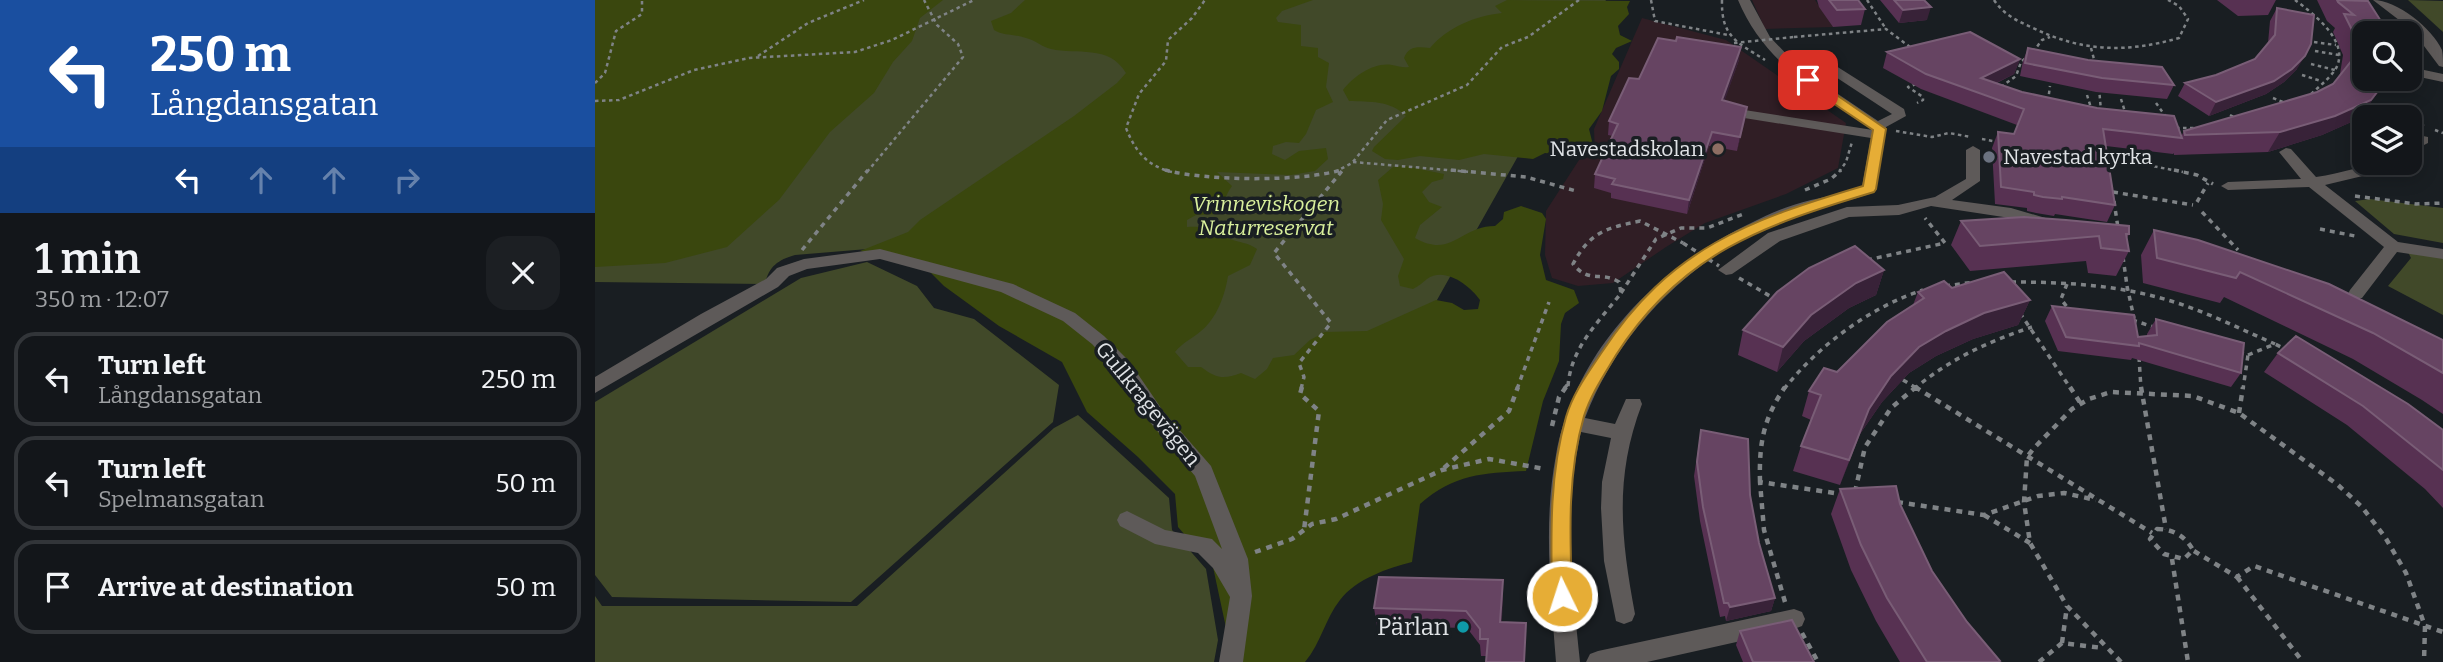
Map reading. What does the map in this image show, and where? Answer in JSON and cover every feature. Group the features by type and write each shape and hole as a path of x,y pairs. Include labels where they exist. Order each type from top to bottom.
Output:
{"street":[{"path":"1744,0 1753,22 1792,66 1879,130"},
{"path":"2379,0 2414,24 2435,47 2443,64"},
{"path":"1738,113 1853,131 1879,130 1899,116 1899,111 1821,62 1792,66"},
{"path":"2422,74 2443,78"},
{"path":"1568,662 1560,570 1559,508 1576,417 1586,390 1610,351 1668,281 1708,252 1749,230 1813,204 1869,189 1879,130"},
{"path":"1938,202 1973,181 1973,150"},
{"path":"2286,152 2312,182 2393,246 2443,254"},
{"path":"2228,186 2312,182 2352,174"},
{"path":"1723,268 1774,237 1847,212 1899,210 1930,201 2011,213 2032,221 2064,225"},
{"path":"2356,294 2393,246"},
{"name":"Gullkragevägen","path":"595,386 707,318 772,283 783,272 804,264 867,254 889,256 1007,288 1069,317 1115,357 1156,416 1204,472 1237,559 1241,596 1231,662"},
{"path":"1624,614 1612,549 1610,506 1622,433 1633,404"},
{"path":"1576,417 1622,433"},
{"path":"1127,520 1162,538 1204,545 1221,561 1241,596"},
{"path":"1598,662 1794,619"}],"path":[{"path":"595,83 605,73 616,31 642,14 642,0"},
{"path":"757,58 782,38 828,12 864,0"},
{"path":"783,272 963,57 958,44 949,40 924,0"},
{"path":"595,101 619,100 694,70 757,58 855,52 893,40 974,0"},
{"path":"1205,0 1192,18 1168,40 1166,61 1139,94 1126,128 1133,149 1141,158 1166,171 1196,178 1286,176 1342,171"},
{"path":"1304,530 1319,411 1300,394 1304,377 1299,363 1331,323 1274,253 1352,162 1376,129 1387,120 1467,85 1502,47 1528,37 1579,0"},
{"path":"1651,0 1655,21 1728,35"},
{"path":"1722,0 1721,9 1728,35 1734,43 1773,68"},
{"path":"1867,0 1886,29 1916,52"},
{"path":"1994,0 2004,13 2051,37 2108,51 2137,50 2179,38 2188,19 2179,6 2168,0"},
{"path":"2295,0 2324,23 2339,55 2336,70 2321,81 2301,104"},
{"path":"2302,14 2315,15"},
{"path":"1734,43 1886,29"},
{"path":"1994,93 2016,76 2021,62 2042,40 2051,37"},
{"path":"2314,42 2336,45"},
{"path":"2091,48 2097,70"},
{"path":"2315,51 2339,55"},
{"path":"2311,64 2336,70"},
{"path":"2302,75 2321,81"},
{"path":"1917,103 1923,100 1923,97 1908,87 1923,82"},
{"path":"2098,84 2101,121"},
{"path":"2044,106 2050,95 2050,86"},
{"path":"2315,88 2327,92"},
{"path":"2087,95 2095,120"},
{"path":"2273,98 2296,108"},
{"path":"2121,99 2129,124"},
{"path":"2157,103 2173,128 2205,128"},
{"path":"2231,115 2240,120"},
{"path":"1879,130 1932,137 1949,133 2008,144"},
{"path":"1798,193 1841,173 1850,155 1853,131"},
{"path":"2109,168 2104,156 2197,175 2208,183 2228,186"},
{"path":"1352,162 1526,177 1576,191"},
{"path":"2111,180 2119,232"},
{"path":"2197,202 2208,183"},
{"path":"2113,192 2193,205"},
{"path":"2332,197 2353,196 2416,204 2443,204"},
{"path":"1856,264 1945,243 1915,205"},
{"path":"1576,417 1567,384 1569,371 1590,333 1621,293 1656,239 1681,228 1707,228 1751,212"},
{"path":"2202,212 2238,250"},
{"path":"1621,293 1619,282 1613,278 1584,277 1573,264 1581,246 1597,232 1640,221 1683,243 1777,300"},
{"path":"2121,246 2136,331"},
{"path":"1941,286 1984,282"},
{"path":"2007,282 2128,289 2192,308 2296,355"},
{"path":"2068,284 2061,299 2069,310 2076,314"},
{"path":"1818,662 1780,593 1764,530 1759,445 1771,411 1789,378 1836,337 1885,306 1930,289"},
{"path":"1442,470 1509,411 1549,302"},
{"path":"2017,309 2032,327 2081,404"},
{"path":"2126,319 2160,329"},
{"path":"1760,482 1854,496 1865,447 1891,408 1940,367 1982,344 2032,327"},
{"path":"2235,351 2248,355 2275,344"},
{"path":"2138,350 2141,392 2166,529"},
{"path":"2239,413 2248,355"},
{"path":"1903,380 2153,533"},
{"path":"2121,662 2067,606 2030,543 2024,502 2027,457 2053,428 2081,404 2111,392 2193,396 2239,413 2316,466 2362,506 2385,537 2406,573 2425,626 2424,662"},
{"path":"1244,549 1252,552 1263,551 1292,539 1312,524 1336,519 1442,470 1489,459 1547,470"},
{"path":"1984,516 2038,496 2064,493 2096,500"},
{"path":"1893,502 1984,516 2030,543"},
{"path":"2193,550 2184,559 2172,559 2161,553 2150,539 2157,529 2180,533 2193,550 2237,577 2303,662"},
{"path":"2172,559 2188,662"},
{"path":"2237,577 2254,566 2443,632"},
{"path":"2039,662 2061,643 2067,606"},
{"path":"2061,643 2105,648"}],"shaded area":[{"path":"1752,0 1815,0 1833,27 1765,29"},
{"name":"Navestadskolan","path":"1642,18 1726,40 1846,123 1838,168 1786,194 1705,223 1613,283 1578,286 1552,278 1545,255 1546,211 1579,160 1595,155 1594,129"}],"green space":[{"name":"Vrinneviskogen Naturreservat","path":"595,0 1606,0 1366,426 1217,467 904,246 795,255 775,265 765,284 595,282"},
{"path":"595,0 943,0 920,18 912,41 893,62 874,93 830,132 779,200 727,247 665,263 595,267"},
{"path":"1025,0 1313,0 1282,11 1276,18 1278,22 1301,25 1301,46 1318,48 1318,57 1329,63 1326,87 1333,102 1316,110 1306,134 1299,143 1286,142 1273,146 1272,154 1285,160 1299,151 1326,148 1328,159 1315,171 1291,175 1217,172 1232,186 1220,211 1218,214 1196,215 1187,220 1187,227 1210,229 1257,249 1250,265 1228,276 1212,320 1175,352 1188,367 1201,367 1220,377 1241,373 1255,379 1267,369 1273,358 1294,355 1310,340 1325,332 1367,331 1436,300 1452,303 1464,310 1478,309 1480,300 1476,295 1457,279 1449,276 1434,276 1413,289 1400,286 1398,276 1404,259 1381,220 1383,204 1378,180 1393,167 1405,166 1444,174 1443,179 1432,182 1422,192 1429,202 1442,207 1420,225 1415,238 1428,244 1447,243 1483,227 1495,226 1503,219 1504,212 1521,206 1542,213 1546,219 1540,255 1546,280 1574,290 1579,303 1565,313 1561,324 1559,361 1543,401 1526,471 1483,474 1457,481 1420,504 1412,562 1373,575 1347,593 1335,607 1305,662 1223,662 1228,637 1213,567 1178,527 1175,494 1087,412 1062,362 999,326 944,286 919,261 860,251 908,232 920,220 1074,116 1126,73 1119,64 1102,54 1051,49 1029,39 994,30 991,21 1011,13"},
{"path":"1507,0 1630,1 1627,7 1629,14 1618,26 1620,35 1632,41 1616,48 1612,54 1619,62 1619,69 1611,76 1602,111 1589,129 1594,149 1592,154 1578,157 1545,153 1533,159 1484,154 1459,160 1420,156 1398,160 1385,159 1372,151 1406,116 1386,104 1349,101 1343,90 1359,75 1378,66 1409,67 1404,58 1409,51 1422,47 1430,48 1445,34 1463,24 1502,13 1495,6"},
{"path":"2408,0 2443,1 2443,32"},
{"path":"2370,199 2443,208 2443,243 2394,234 2355,201"},
{"path":"2408,252 2443,257 2443,315 2388,286 2411,258"},
{"path":"867,262 917,286 934,308 974,319 1059,385 1053,422 851,602 612,597 595,575 595,402 801,278"},
{"path":"1078,415 1169,498 1172,530 1206,569 1218,640 1214,662 595,662 595,596 602,606 857,606 1054,428"}],"building":[{"path":"1829,0 1858,0 1865,9 1837,10"},
{"path":"1894,0 1924,0 1931,7 1903,10"},
{"path":"2337,0 2368,1 2381,21 2352,21 2352,30 2344,14 2354,15"},
{"path":"2277,8 2314,15 2311,44 2305,56 2292,69 2274,81 2216,102 2185,83 2216,75 2255,59 2275,35"},
{"path":"1970,32 2020,59 1981,78 2022,92 2097,108 2174,116 2182,138 2103,129 2115,205 2043,197 2034,195 2034,192 2001,187 1998,132 2014,134 2024,109 1926,74 1887,52"},
{"path":"1677,37 1741,47 1722,100 1747,107 1740,137 1712,132 1689,200 1612,184 1615,179 1595,174 1618,124 1609,121 1629,78 1639,79 1658,38 1676,41"},
{"path":"2028,48 2088,60 2162,67 2174,85 2102,78 2025,63"},
{"path":"2352,60 2352,91 2378,91 2371,100 2352,105 2352,108 2335,116 2280,132 2185,135 2184,131 2317,92 2333,84"},
{"path":"2024,217 2129,226 2129,234 2126,234 2129,251 2101,248 2099,236 1980,246 1961,221"},
{"path":"2154,230 2198,240 2329,284 2443,340 2443,373 2373,333 2240,272 2236,278 2157,258"},
{"path":"1855,246 1884,270 1856,283 1811,315 1783,347 1743,330 1777,292 1809,268"},
{"path":"2004,272 2030,300 1984,313 1919,347 1891,376 1869,409 1849,460 1801,446 1821,395 1809,391 1824,368 1837,372 1887,322 1924,298 1918,292 1944,281 1952,288"},
{"path":"2052,306 2134,315 2138,337 2157,335 2156,319 2244,343 2241,373 2139,343 2139,346 2066,337"},
{"path":"2296,336 2408,404 2443,430 2443,470 2363,406 2278,353"},
{"path":"1701,430 1748,439 1750,495 1759,543 1775,598 1730,607 1728,603 1724,603 1703,507 1697,462"},
{"path":"1896,486 1900,504 1932,571 1967,622 2000,661 1927,662 1887,598 1861,545 1840,489"},
{"path":"1379,577 1503,580 1500,622 1526,623 1524,662 1486,662 1488,639 1480,639 1480,629 1466,611 1374,608"},
{"path":"1792,620 1814,662 1753,662 1740,631"}],"place":[{"name":"Navestadskolan","path":"1718,149"},
{"name":"Navestad kyrka","path":"1989,157"},
{"name":"Pärlan","path":"1463,627"}],"route":[{"path":"1562,596 1559,508 1575,417 1586,390 1623,332 1668,281 1722,243 1813,204 1869,189 1880,129 1808,80"}]}
